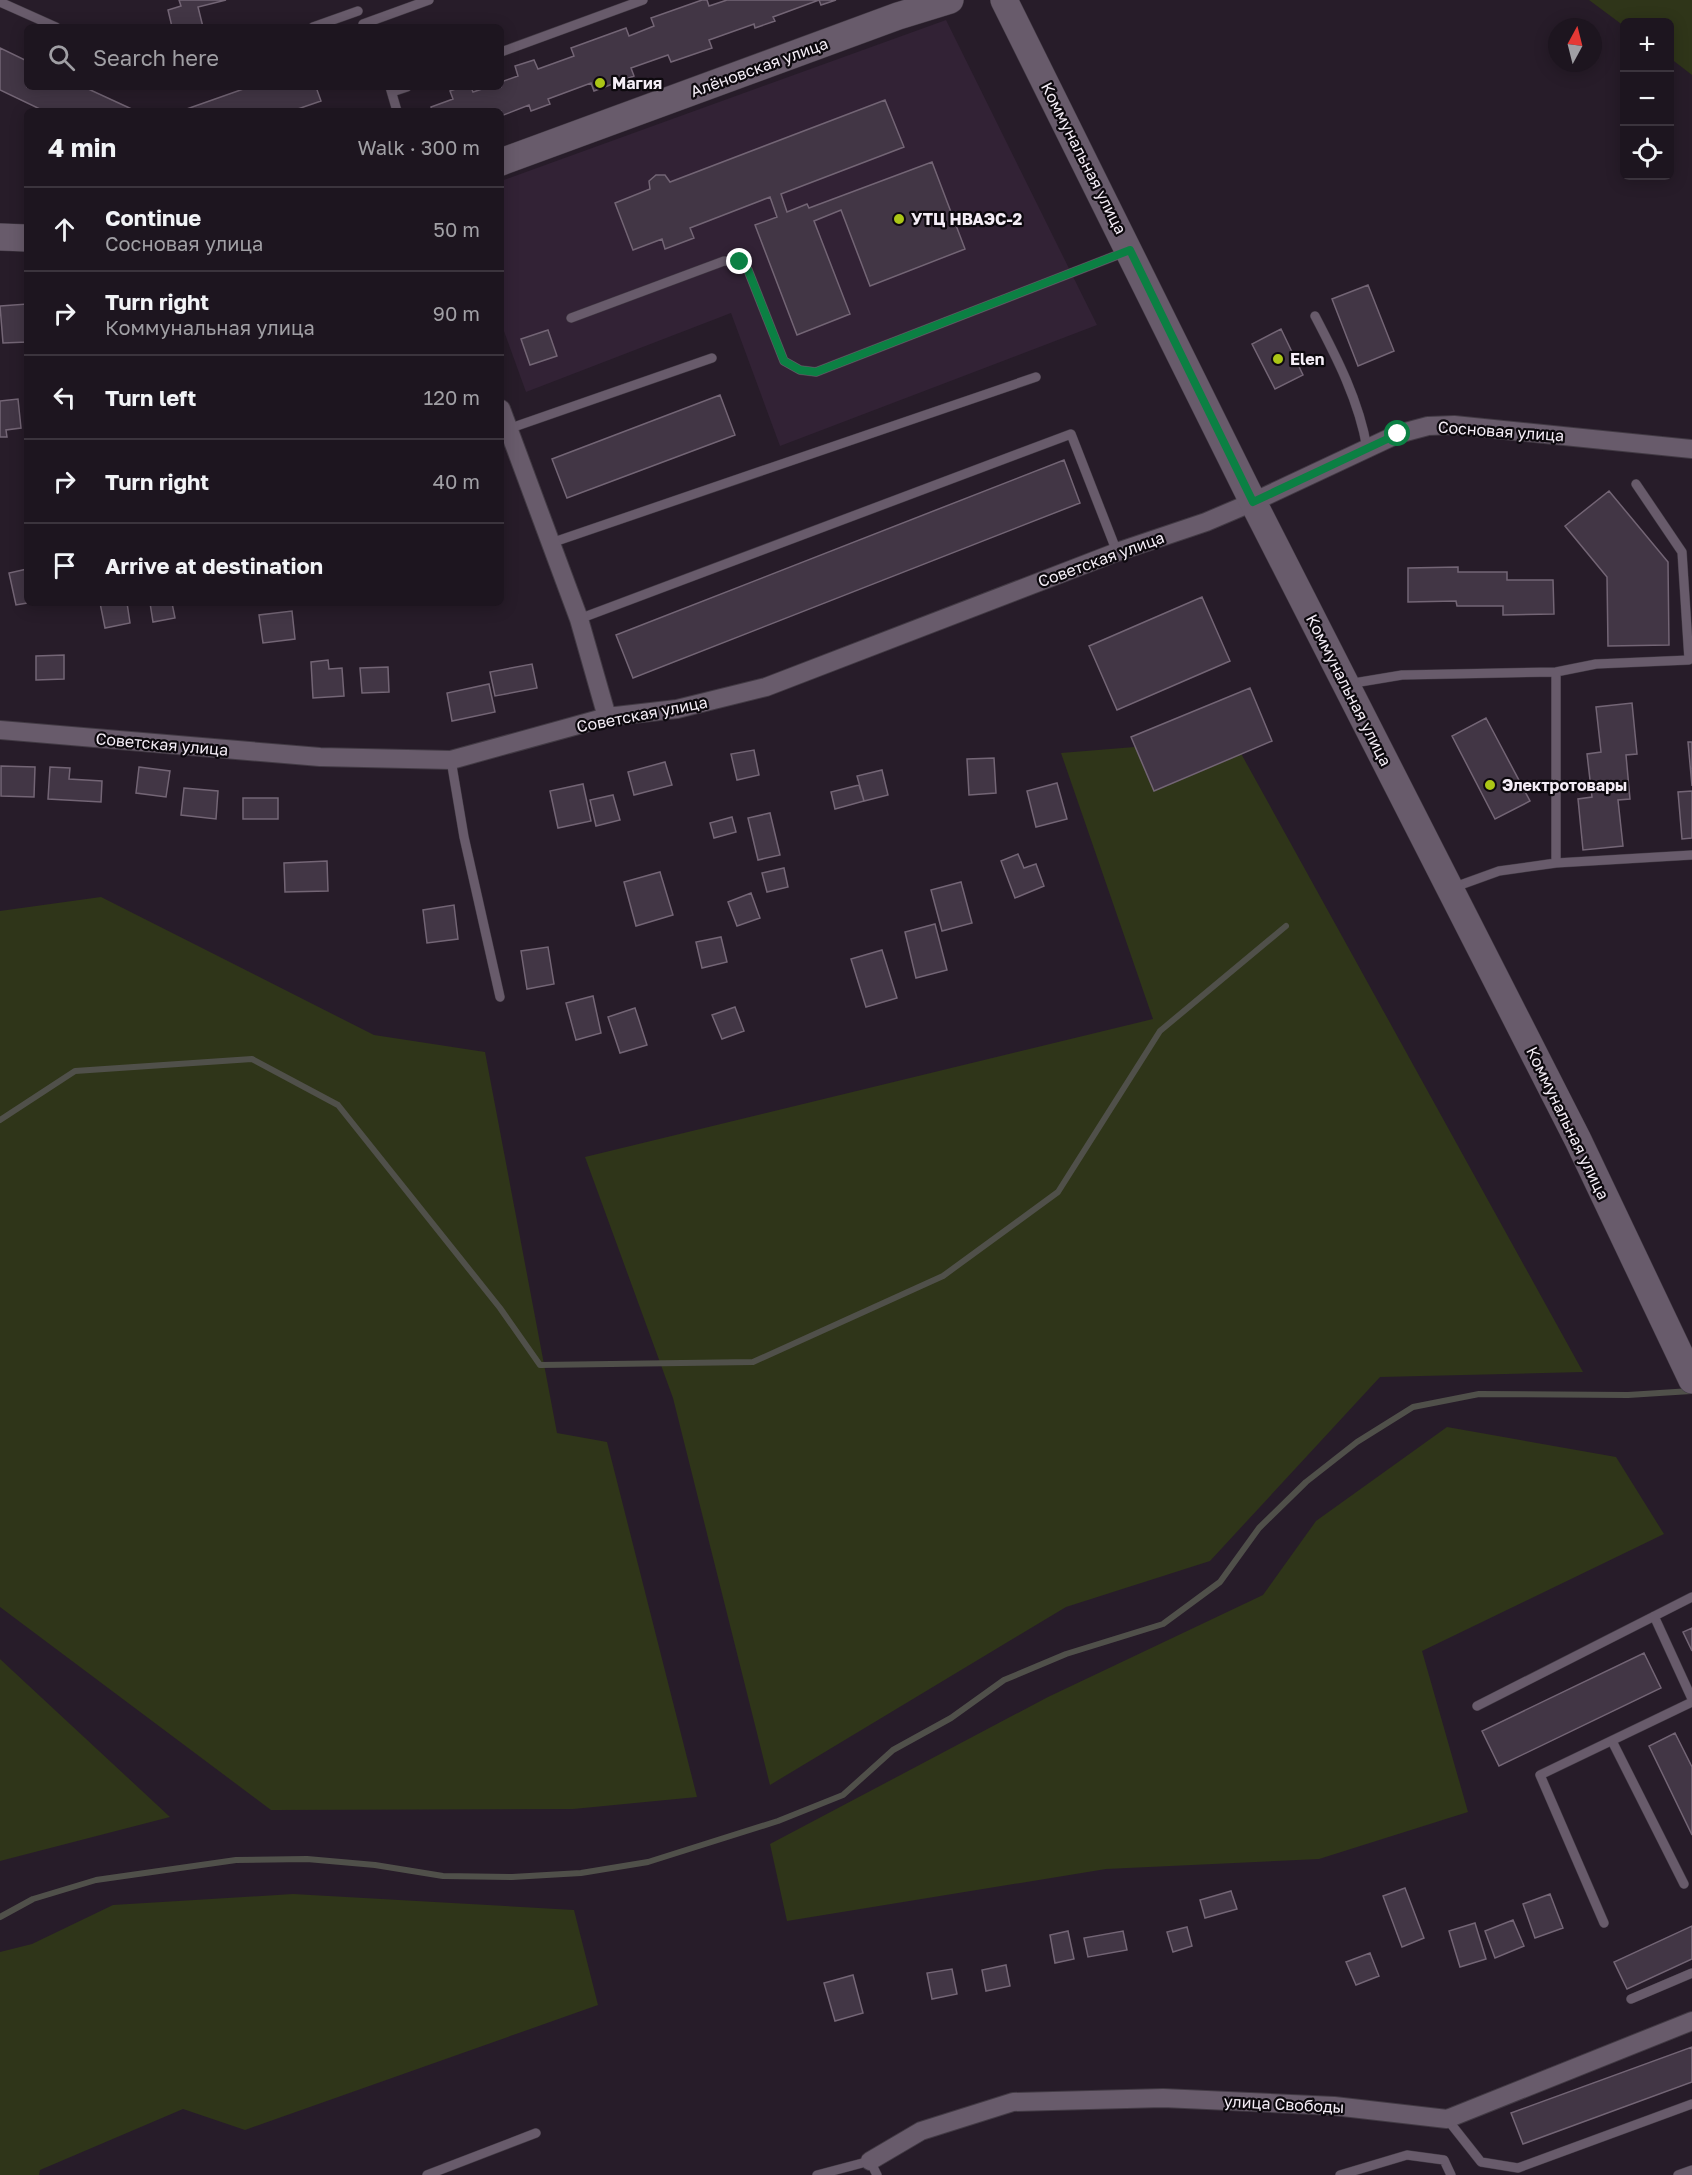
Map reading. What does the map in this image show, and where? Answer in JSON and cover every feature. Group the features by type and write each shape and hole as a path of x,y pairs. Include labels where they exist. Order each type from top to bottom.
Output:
{"street":[{"name":"Алёновская улица","path":"504,161 896,12 950,0"},
{"name":"Коммунальная улица","path":"1004,0 1253,502 1578,1140 1692,1380"},
{"path":"0,237 24,238"},
{"path":"504,418 579,619 607,717"},
{"name":"Сосновая улица","path":"1253,502 1367,448 1408,431 1428,426 1454,424 1692,449"},
{"name":"Советская улица","path":"0,730 320,757 451,760 607,717 677,709 766,687 1117,552 1206,522 1253,502"},
{"name":"улица Свободы","path":"874,2168 921,2131 1013,2102 1163,2098 1334,2106 1447,2119 1692,2021"}],"lane":[{"path":"354,0 363,24"},
{"path":"369,24 429,0"},
{"path":"504,51 643,0"},
{"path":"0,2 49,24"},
{"path":"322,24 358,12"},
{"path":"391,90 396,108"},
{"path":"571,318 724,261 740,262 748,270 784,361 800,370 816,372 1130,250"},
{"path":"1315,316 1340,365 1364,429 1367,448"},
{"path":"508,429 712,358"},
{"path":"551,543 1036,377"},
{"path":"579,619 1071,434 1117,552"},
{"path":"1346,684 1402,675 1556,672 1596,664 1690,660 1682,552 1636,484"},
{"path":"1556,672 1556,863"},
{"path":"451,760 464,837 500,997"},
{"path":"1451,889 1499,871 1556,863 1692,855"},
{"path":"1478,1706 1692,1597"},
{"path":"1604,1923 1540,1775 1692,1700 1654,1616"},
{"path":"1612,1741 1684,1884"},
{"path":"1631,1999 1692,1973"},
{"path":"1447,2119 1481,2162 1518,2168 1692,2104"},
{"path":"427,2175 536,2133"},
{"path":"1340,2175 1407,2155 1444,2160 1451,2175"},
{"path":"817,2175 874,2168"},
{"path":"1678,2175 1692,2170"}],"shaded area":[{"path":"946,20 1097,325 780,446 731,313 526,392 504,331 504,180"}],"green space":[{"path":"1589,0 1692,0 1692,75 1674,61 1674,18 1620,18 1620,23"},
{"path":"1233,739 1583,1372 1380,1377 1210,1561 1066,1607 770,1785 673,1398 585,1157 1153,1019 1061,753"},
{"path":"101,897 374,1035 485,1052 557,1433 607,1442 697,1797 573,1809 271,1810 0,1607 0,911"},
{"path":"1447,1427 1616,1457 1664,1534 1422,1651 1468,1812 1319,1859 1106,1869 787,1921 770,1844 1048,1697 1263,1595 1316,1521"},
{"path":"0,1659 170,1817 0,1861"},
{"path":"293,1894 574,1910 598,2005 245,2130 183,2109 40,2170 39,2175 0,2175 0,1952 32,1944 113,1905"}],"building":[{"path":"179,0 226,0 198,7 202,24 171,24 168,10 181,6"},
{"path":"702,0 707,0 709,6 727,0 819,0 773,17 775,21 755,28 754,24 709,40 712,48 671,62 668,55 631,68 634,76 594,91 591,83 548,99 550,104 531,111 529,105 504,115 504,108 431,108 453,99 450,91 453,90 472,90 473,92 504,90 504,81 518,76 515,66 534,60 538,69 574,56 571,48 626,28 629,36 654,26 651,18"},
{"path":"819,0 836,0 821,5"},
{"path":"0,48 24,60 24,90 90,90 130,108 38,108 0,90"},
{"path":"240,90 317,90 321,101 301,108 190,108"},
{"name":"УТЦ НВАЭС-2","path":"885,100 904,147 781,194 787,212 807,204 809,208 932,162 965,249 870,286 841,210 814,221 850,314 797,335 755,225 777,217 770,197 690,228 694,238 665,249 662,239 633,250 615,203 650,189 649,181 656,175 665,175 670,182"},
{"path":"1368,285 1394,351 1358,366 1332,299"},
{"path":"24,304 24,342 3,343 0,306"},
{"name":"Elen","path":"1281,329 1303,375 1275,389 1252,344"},
{"path":"548,330 557,356 530,365 521,339"},
{"path":"720,395 735,435 567,498 552,459"},
{"path":"18,399 21,428 6,430 7,437 0,437 0,401"},
{"path":"1064,460 1080,503 633,678 616,635"},
{"path":"1609,491 1668,562 1669,645 1608,646 1607,577 1565,526"},
{"path":"1458,567 1458,572 1507,572 1507,580 1553,580 1554,614 1503,615 1503,606 1457,606 1456,601 1408,602 1408,568"},
{"path":"24,570 24,604 16,605 9,573"},
{"path":"1202,597 1230,661 1117,710 1089,646"},
{"path":"101,606 127,606 130,623 105,628"},
{"path":"150,606 173,606 175,618 153,622"},
{"path":"292,611 295,639 263,643 259,615"},
{"path":"64,655 64,679 36,680 36,656"},
{"path":"328,660 329,669 342,668 344,696 313,698 311,662"},
{"path":"532,664 537,688 495,696 490,672"},
{"path":"388,667 389,692 362,693 360,668"},
{"path":"489,684 495,712 452,721 447,693"},
{"path":"1250,688 1272,741 1154,791 1131,737"},
{"path":"1632,703 1637,754 1626,755 1630,799 1618,800 1623,846 1583,850 1578,799 1592,797 1587,754 1601,752 1596,707"},
{"path":"1486,718 1530,801 1495,819 1452,736"},
{"path":"1688,742 1692,742 1692,786"},
{"path":"754,750 759,775 737,780 731,754"},
{"path":"994,758 996,793 969,795 967,759"},
{"path":"665,762 672,785 634,795 628,772"},
{"path":"1,766 35,767 34,797 1,796"},
{"path":"50,767 70,768 69,779 102,781 101,802 48,799"},
{"path":"139,767 170,771 166,797 136,793"},
{"path":"882,770 888,795 864,801 857,776"},
{"path":"1057,783 1067,819 1036,827 1027,791"},
{"path":"583,784 591,821 558,828 550,791"},
{"path":"859,785 864,801 835,809 831,792"},
{"path":"184,788 218,791 216,819 181,815"},
{"path":"1692,791 1692,838 1682,839 1678,792"},
{"path":"613,795 620,820 596,826 590,800"},
{"path":"243,798 278,798 278,819 243,819"},
{"path":"770,813 780,855 758,860 748,818"},
{"path":"732,817 736,832 714,838 710,823"},
{"path":"1018,854 1024,868 1036,864 1044,886 1015,898 1001,861"},
{"path":"327,861 328,891 285,892 284,863"},
{"path":"784,868 788,887 767,892 762,873"},
{"path":"660,872 673,915 636,926 624,882"},
{"path":"961,882 972,923 942,931 931,890"},
{"path":"751,893 760,918 737,926 728,902"},
{"path":"454,905 458,939 427,943 423,910"},
{"path":"935,924 947,970 916,978 905,932"},
{"path":"721,937 727,962 702,968 696,942"},
{"path":"548,947 554,984 527,989 521,951"},
{"path":"882,950 897,998 866,1007 851,959"},
{"path":"593,996 601,1033 576,1040 566,1003"},
{"path":"735,1007 744,1031 722,1039 712,1015"},
{"path":"635,1008 647,1045 620,1053 608,1017"},
{"path":"1692,1628 1692,1651 1683,1632"},
{"path":"1644,1653 1661,1688 1499,1766 1482,1731"},
{"path":"1675,1733 1692,1767 1692,1835 1649,1746"},
{"path":"1405,1888 1424,1938 1402,1947 1383,1896"},
{"path":"1231,1891 1237,1909 1205,1918 1200,1900"},
{"path":"1550,1894 1563,1928 1535,1938 1523,1904"},
{"path":"1513,1920 1524,1946 1495,1958 1485,1931"},
{"path":"1475,1923 1486,1959 1460,1967 1449,1931"},
{"path":"1692,1926 1692,1959 1627,1989 1614,1962"},
{"path":"1187,1927 1192,1946 1173,1952 1167,1932"},
{"path":"1068,1931 1074,1959 1055,1963 1050,1935"},
{"path":"1123,1931 1127,1950 1088,1957 1084,1938"},
{"path":"1370,1953 1379,1976 1356,1985 1346,1962"},
{"path":"1006,1965 1010,1986 986,1991 982,1970"},
{"path":"952,1969 957,1994 932,1999 927,1973"},
{"path":"853,1975 863,2013 835,2021 824,1983"},
{"path":"1692,2047 1692,2082 1523,2144 1511,2113"}],"waterway":[{"path":"0,1120 75,1071 252,1059 338,1105 500,1308 540,1365 753,1362 943,1276 1058,1192 1160,1031 1286,926"},
{"path":"0,1917 33,1899 96,1880 236,1860 307,1859 375,1865 443,1876 512,1877 581,1873 648,1862 778,1821 843,1795 893,1750 951,1718 1004,1680 1066,1654 1163,1624 1220,1582 1259,1528 1306,1482 1357,1442 1413,1407 1479,1394 1628,1395 1691,1391"}],"place":[{"name":"Магия","path":"600,83"},
{"name":"УТЦ НВАЭС-2","path":"899,219"},
{"name":"Elen","path":"1278,359"},
{"name":"Электротовары","path":"1490,785"}],"route":[{"path":"740,262 748,270 784,361 800,370 816,372 1130,250 1253,502 1398,434"}]}
